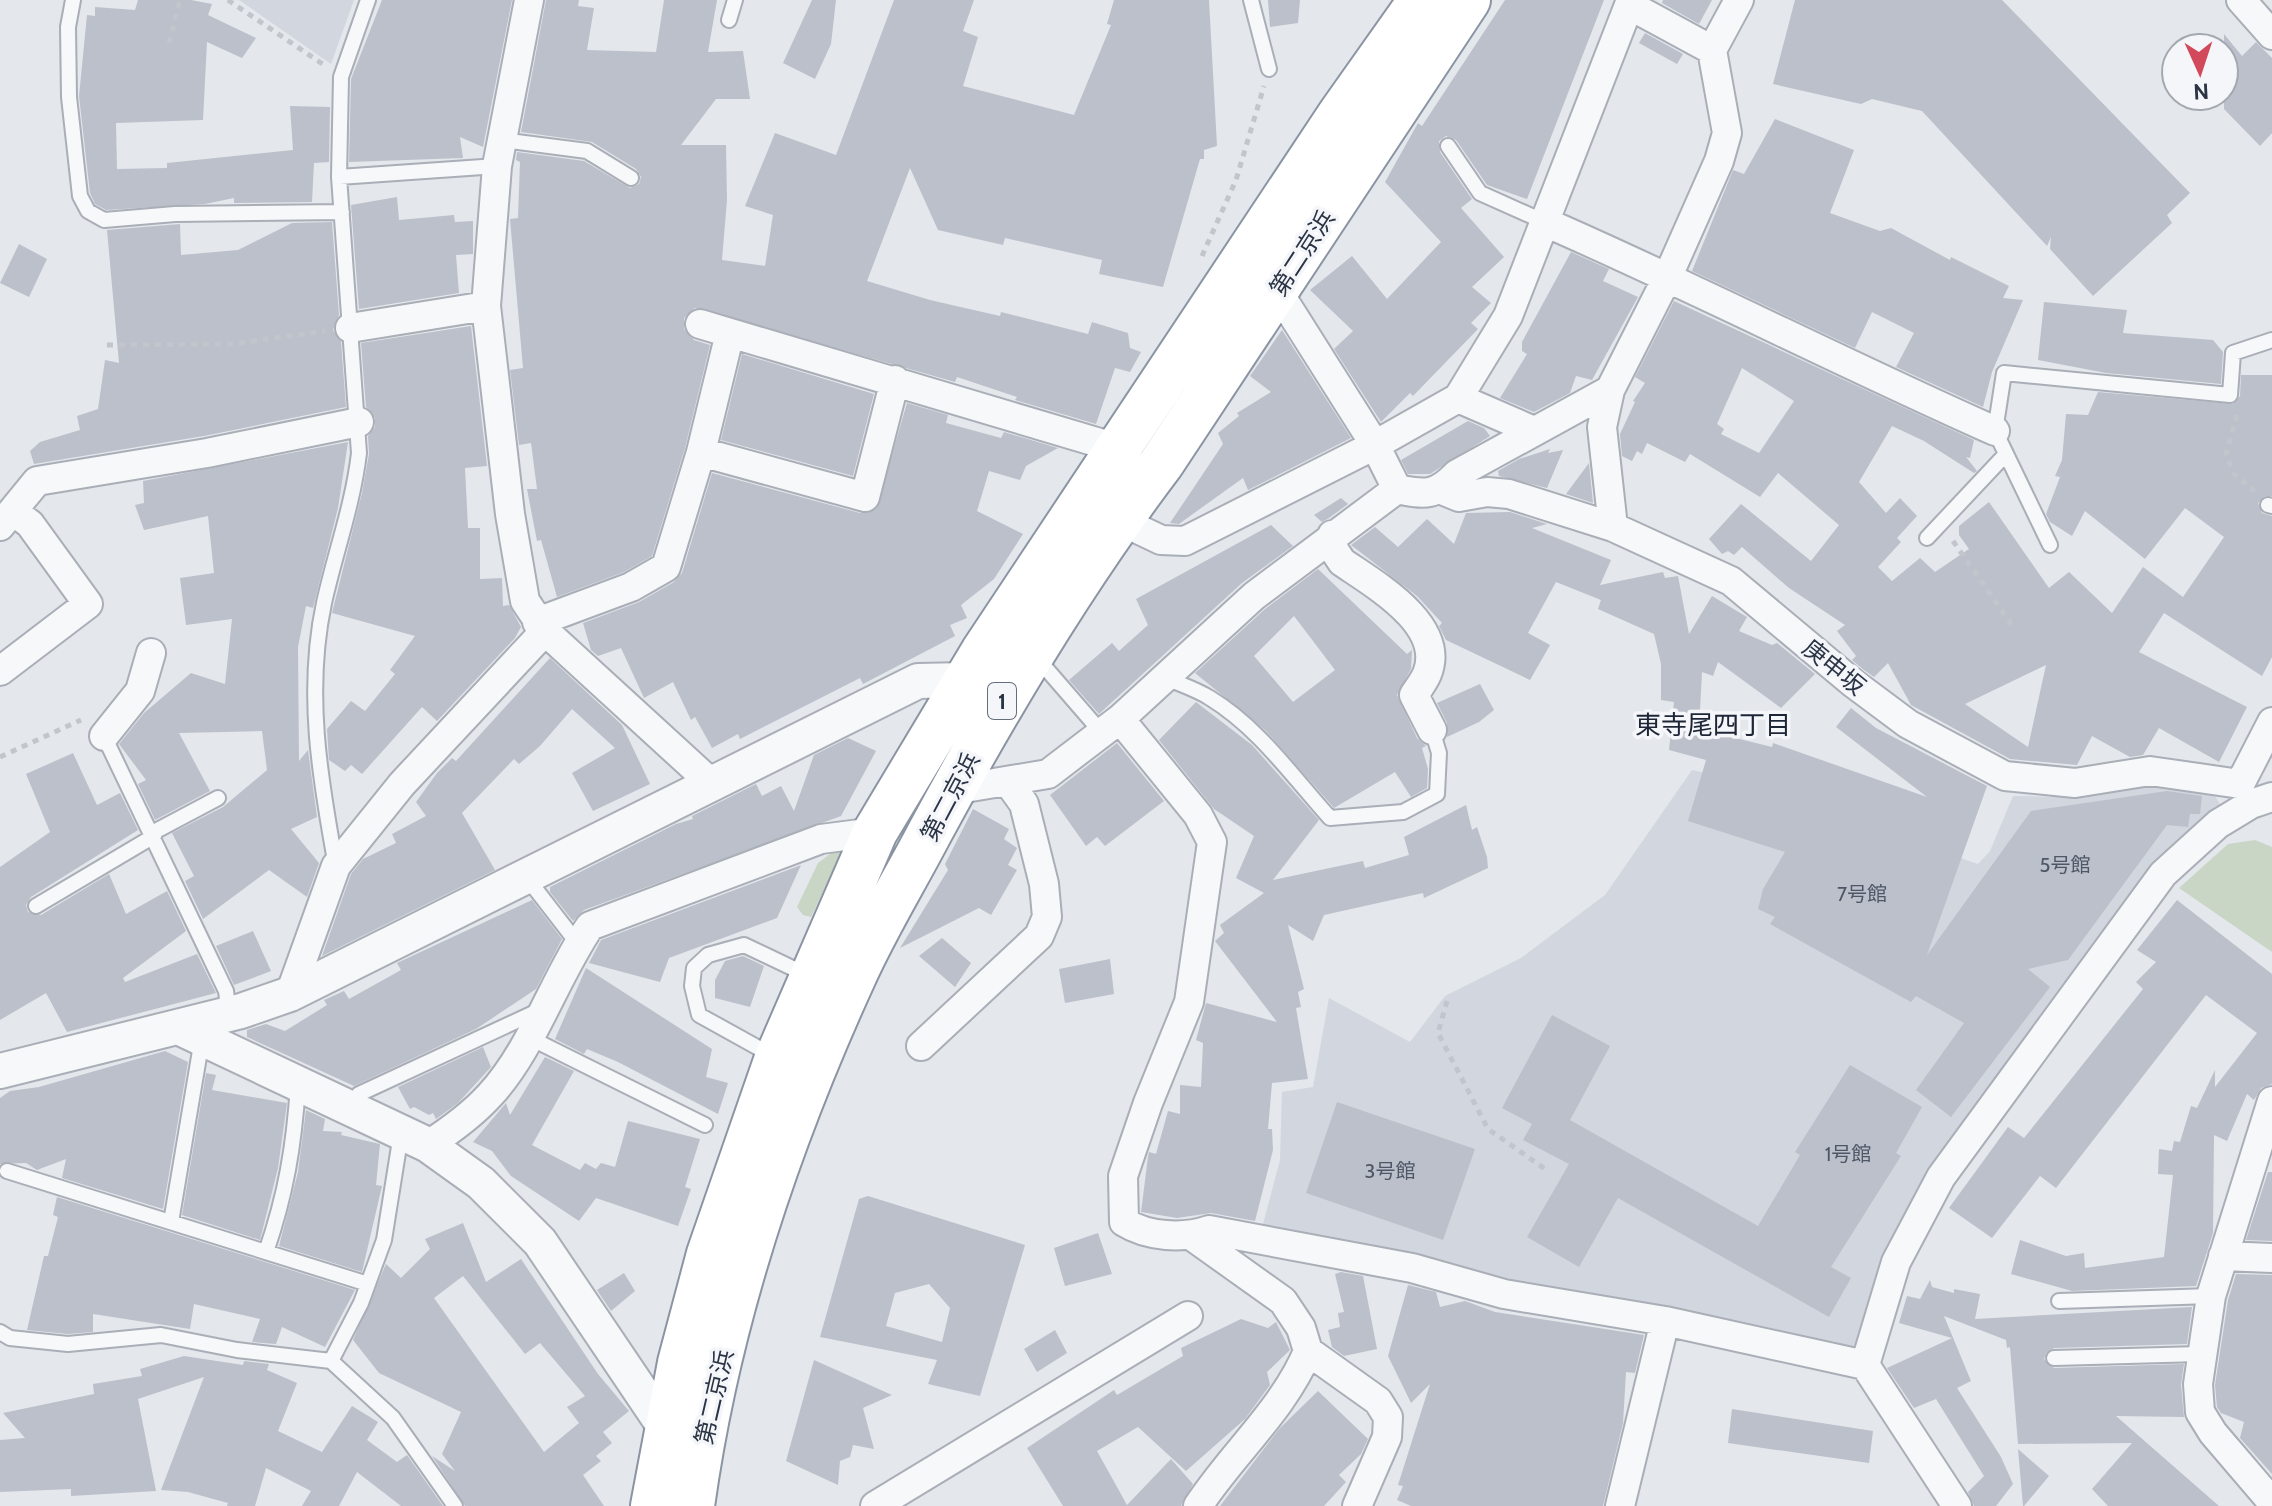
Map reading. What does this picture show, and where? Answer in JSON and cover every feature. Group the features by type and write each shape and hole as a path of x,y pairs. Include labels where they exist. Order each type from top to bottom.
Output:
{"highway":[{"name":"第二京浜","path":"653,1506 709,1254 777,1058 875,832 965,680 1341,113 1421,0"},
{"name":"第二京浜","path":"701,1498 745,1270 794,1120 855,974 953,790 1032,652 1119,520 1161,464 1468,0"}],"street":[{"path":"529,0 499,153 486,306 510,514 525,601 541,627 710,782"},
{"path":"1613,527 1602,427 1610,390 1668,276 1719,161 1727,133 1712,50 1739,0"},
{"path":"2241,0 2272,35"},
{"path":"1119,520 1161,540 1185,541 1375,445 1458,398 1508,316 1547,223 1630,3 1712,50"},
{"path":"1547,223 1668,276 2000,443"},
{"path":"953,790 1048,774 1111,726 1254,596 1397,489 1375,445 1277,290"},
{"path":"350,328 486,306"},
{"path":"700,324 1120,449"},
{"path":"290,994 336,866 402,784 541,627 631,587 666,567 701,452 730,333"},
{"path":"701,452 865,497 895,380"},
{"path":"1442,490 1457,474 1610,390"},
{"path":"1458,398 1534,431"},
{"path":"0,671 88,604 30,524 6,518 37,481 207,453 359,422"},
{"name":"庚申坂","path":"1397,489 1427,495 1442,490 1459,497 1487,492 1509,494 1613,527 1731,581 1853,683 1908,724 2005,776 2075,783 2150,771 2259,801"},
{"path":"1332,535 1334,550 1342,562 1417,619 1429,649 1428,672 1414,695 1432,730"},
{"path":"100,725 140,691 151,653"},
{"path":"0,1071 190,1033 229,1014 290,994 918,681 965,680 1005,696"},
{"path":"1865,1365 1896,1262 1941,1177 2163,874 2196,841 2259,801 2272,722"},
{"path":"1111,726 1198,815 1212,842 1189,1002 1123,1176 1124,1222 1138,1231 1192,1236 1209,1230 1412,1268 1504,1294 1665,1321 1865,1365 1957,1506"},
{"path":"921,1046 1039,936 1047,917 1044,884 1024,804 1009,783"},
{"path":"414,1138 457,1126 492,1094 590,926 821,839 875,832"},
{"path":"190,1033 414,1138 481,1183 527,1225 668,1428 701,1498"},
{"path":"2272,1101 2211,1296 2200,1354 2200,1412 2213,1433 2272,1502"},
{"path":"1192,1236 1283,1301 1301,1328 1308,1351 1378,1401 1388,1417 1387,1437 1357,1506"},
{"path":"2223,1256 2272,1258"},
{"path":"875,1506 1188,1316"},
{"path":"1620,1506 1665,1321"},
{"path":"1198,1506 1223,1468 1296,1379 1308,1351"}],"lane":[{"path":"73,0 68,27 69,97 80,196 88,211 104,220 175,214 342,212"},
{"path":"336,866 314,719 315,668 324,604 355,483 359,422 339,177 341,77 368,0"},
{"path":"729,20 735,0"},
{"path":"1251,0 1269,69"},
{"path":"1448,146 1480,193 1547,223"},
{"path":"339,177 499,153 587,151 631,178"},
{"path":"2050,545 2000,443 2004,373 2230,395 2233,353 2272,340"},
{"path":"1927,538 1941,524 2000,443"},
{"path":"1032,652 1111,726"},
{"path":"1164,677 1210,697 1245,725 1272,750 1330,818 1403,812 1437,794 1439,753 1432,730"},
{"path":"100,725 226,991 229,1014"},
{"path":"36,906 218,798"},
{"path":"526,877 578,944"},
{"path":"777,1058 699,1015 693,1002 694,968 708,955 744,945 810,977"},
{"path":"350,1108 359,1094 544,1008"},
{"path":"171,1222 190,1033"},
{"path":"528,1037 705,1125"},
{"path":"266,1252 286,1195 295,1141 298,1084"},
{"path":"331,1361 368,1284 414,1138"},
{"path":"7,1171 368,1284"},
{"path":"2059,1301 2211,1296"},
{"path":"0,1332 10,1338 68,1344 161,1335 237,1350 331,1361 393,1418 455,1506"},
{"path":"2054,1358 2200,1354"}],"path":[{"path":"169,43 180,0"},
{"path":"228,0 341,77"},
{"path":"1202,269 1202,250 1236,180 1269,69"},
{"path":"107,345 231,344 350,328"},
{"path":"2233,363 2238,382 2237,409 2226,454 2234,474 2270,506"},
{"path":"1941,524 2012,625"},
{"path":"0,757 100,725"},
{"path":"1447,1001 1438,1033 1488,1129 1548,1171"}],"shaded area":[{"path":"239,0 354,0 331,64"},
{"path":"1692,770 1786,790 1878,830 1978,864 1990,851 2013,796 2076,797 2152,781 2210,787 2222,808 1931,1176 1884,1254 1860,1343 1845,1349 1501,1283 1262,1228 1280,1160 1282,1092 1313,1087 1329,998 1410,1042 1445,996 1521,958 1605,895"}],"green space":[{"path":"2255,840 2272,847 2272,952 2179,888 2228,844"},
{"path":"838,848 843,850 811,917 803,915 797,907 818,863"}],"building":[{"path":"138,0 191,0 212,4 208,15 256,38 242,58 207,42 203,120 116,123 117,169 167,168 167,163 293,150 290,106 330,107 329,162 314,163 312,202 234,203 234,198 205,204 106,210 95,204 90,193 79,96 87,15 95,16 95,7 135,10"},
{"path":"382,0 512,0 483,147 460,137 463,158 349,162 351,79"},
{"path":"546,0 579,0 578,6 594,8 587,50 656,52 664,0 717,0 708,52 743,51 750,99 716,99 681,145 726,145 727,200 722,260 765,266 773,215 745,206 775,133 836,155 894,0 974,0 963,31 978,37 963,86 1074,115 1111,25 1107,24 1114,0 1209,0 1217,146 1204,150 1204,159 1200,159 1163,287 1099,274 1102,260 1005,238 1003,245 938,230 910,168 867,281 930,300 1000,316 1001,312 1088,334 1092,322 1128,333 1130,348 1141,352 1130,372 1115,368 1096,424 1015,400 1017,397 957,377 955,382 695,308 684,318 684,329 694,340 710,345 685,448 652,556 624,572 557,597 541,540 537,541 527,489 537,489 531,443 519,445 510,370 523,368 510,219 518,218 520,162 516,160 517,152 584,161 630,188 639,184 641,177 636,169 592,142 521,132"},
{"path":"812,0 836,0 831,44 815,79 783,63"},
{"path":"1268,0 1300,0 1298,23 1270,27"},
{"path":"1505,0 1604,0 1527,199 1487,185 1456,140 1446,136 1439,141 1440,152 1472,199 1461,208 1504,257 1472,287 1491,303 1471,323 1478,329 1413,396 1410,393 1381,422 1334,349 1353,331 1310,290 1352,256 1387,299 1441,242 1385,182 1418,123 1422,126"},
{"path":"1663,0 1712,0 1699,24 1662,3"},
{"path":"1795,0 2002,0 2190,193 2167,215 2172,223 2093,296 2050,249 2051,237 2047,246 1922,111 1872,99 1861,104 1773,84"},
{"path":"1645,33 1683,54 1677,64 1639,43"},
{"path":"2256,42 2272,58 2272,133 2260,146 2227,112 2240,112 2240,54 2242,56"},
{"path":"1775,119 1854,150 1830,213 1880,231 1891,228 1950,260 1951,257 2009,286 2003,298 2023,300 1992,372 1983,407 1896,367 1914,333 1872,312 1855,348 1692,271 1733,170 1744,174"},
{"path":"397,197 399,220 454,215 455,222 473,221 473,254 456,255 459,293 359,309 351,205"},
{"path":"332,222 339,315 333,330 341,342 346,407 204,436 34,464 30,451 40,442 80,430 77,416 98,409 105,360 119,363 107,230 180,224 181,255 238,250 292,223"},
{"path":"19,244 47,259 29,297 0,283"},
{"path":"1571,252 1609,269 1603,281 1638,297 1592,380 1576,376 1570,393 1534,412 1500,398 1527,354 1522,351 1522,342"},
{"path":"1674,301 1974,440 1970,458 1966,457 1977,471 1974,473 1924,441 1892,426 1859,482 1886,513 1900,498 1917,516 1897,538 1901,542 1878,567 1892,581 1920,558 1935,572 1969,549 1959,535 1959,526 1989,502 2049,588 2069,572 2112,613 2143,567 2183,597 2224,537 2185,508 2145,559 2085,511 2072,536 2050,522 2046,514 2060,477 2055,476 2062,460 2066,414 2088,415 2098,392 2233,404 2240,396 2241,375 2272,375 2272,496 2265,496 2258,503 2262,513 2272,516 2272,657 2262,676 2164,613 2139,652 2247,707 2219,762 2159,728 2143,755 2130,757 2092,736 2077,765 2010,759 1911,705 1888,663 1874,677 1852,660 1856,656 1837,631 1845,625 1789,588 1742,547 1734,555 1728,551 1722,554 1709,539 1741,504 1811,561 1839,525 1778,473 1760,497 1690,454 1685,462 1647,443 1642,454 1637,451 1632,461 1622,456 1620,434 1633,401 1645,383 1635,377","holes":["1742,368 1794,401 1759,453 1721,434 1724,429 1717,424","2046,665 2028,747 1965,704"]},
{"path":"2044,302 2127,310 2123,333 2213,340 2223,352 2221,384 2106,373 2038,360"},
{"path":"471,326 487,466 465,468 468,528 480,528 480,579 502,578 503,606 509,605 521,627 515,638 437,721 422,707 362,774 351,765 345,771 329,760 327,729 351,701 365,711 395,674 390,670 415,636 332,613 362,493 369,454 368,436 375,427 375,418 366,407 361,343"},
{"path":"1282,330 1351,438 1248,490 1243,478 1179,524 1170,523 1223,444 1218,433 1239,416 1237,413 1271,392 1250,376"},
{"path":"742,354 874,394 853,476 721,440"},
{"path":"907,403 948,415 946,423 1001,438 1004,432 1058,448 1026,466 1020,480 989,471 977,511 1023,534 994,579 961,605 967,618 950,625 955,636 863,684 860,678 740,739 738,734 712,748 695,717 691,720 673,682 644,698 621,648 598,656 591,650 583,623 639,602 674,582 682,573 712,473 860,513 876,509"},
{"path":"1468,421 1484,428 1490,436 1430,474 1408,474 1401,460"},
{"path":"348,442 338,508 313,608 306,606 298,647 299,761 308,750 317,817 291,829 319,863 307,897 269,870 203,919 185,881 194,876 172,833 223,807 267,770 262,731 179,733 210,791 155,820 138,784 146,780 119,744 144,713 191,673 225,684 232,619 186,625 180,578 214,573 208,516 144,530 135,505 144,503 143,481"},
{"path":"1550,449 1548,453 1563,450 1547,488 1499,476 1498,471 1519,459"},
{"path":"1589,463 1593,503 1566,494"},
{"path":"1341,498 1348,504 1329,518 1322,522 1314,515"},
{"path":"1510,512 1547,524 1532,528 1611,560 1600,585 1663,572 1665,578 1678,576 1689,634 1712,596 1747,617 1739,631 1772,645 1777,643 1815,674 1781,708 1718,662 1713,676 1702,672 1699,729 1772,747 1773,743 1927,797 1836,727 1851,708 1876,728 1987,786 1927,955 2031,811 2167,791 2202,796 2200,814 2190,814 2188,827 2167,825 2068,960 2028,969 2050,987 1951,1117 1916,1090 1964,1023 1916,996 1911,1002 1770,924 1775,917 1758,909 1763,889 1785,852 1688,821 1706,760 1669,750 1674,702 1661,700 1661,664 1654,634 1598,609 1601,600 1556,582 1528,633 1550,645 1530,680 1446,640 1439,626 1442,623 1417,596 1351,545 1375,527 1398,547 1427,519 1454,544 1466,513"},
{"path":"1271,525 1293,546 1242,583 1099,714 1069,680 1112,643 1119,651 1148,625 1136,599"},
{"path":"1318,569 1407,654 1412,650 1411,669 1397,695 1417,738 1426,746 1422,748 1428,769 1427,788 1411,797 1395,772 1334,808 1266,731 1195,673 1265,609","holes":["1294,616 1335,670 1293,702 1254,656"]},
{"path":"550,658 622,725 650,784 593,811 572,773 615,748 572,709 540,746 519,764 514,759 462,813 495,870 322,956 351,874 363,859 396,843 392,834 426,816 416,802 437,773 452,758 456,761"},
{"path":"1480,684 1494,710 1479,722 1447,737 1447,723 1437,703"},
{"path":"1196,702 1252,745 1319,820 1273,880 1363,861 1365,868 1409,855 1404,837 1466,805 1472,830 1477,827 1487,857 1488,868 1424,898 1423,893 1324,915 1313,941 1288,925 1304,989 1298,992 1301,1007 1296,1008 1308,1079 1272,1083 1268,1129 1272,1129 1273,1150 1255,1221 1211,1213 1177,1218 1141,1212 1149,1152 1156,1154 1168,1111 1180,1114 1180,1085 1201,1087 1203,1043 1196,1040 1206,1003 1277,1022 1215,941 1224,933 1220,925 1264,893 1236,878 1254,836 1214,809 1159,740"},
{"path":"848,738 876,751 841,816 584,910 573,921 550,892 550,887 676,824 693,819 692,816 756,784 762,796 781,786 794,811 814,755"},
{"path":"1117,743 1164,801 1105,846 1097,837 1086,846 1050,795"},
{"path":"73,753 97,805 120,793 138,830 31,897 26,905 28,912 41,915 109,874 126,914 167,891 186,931 123,978 125,982 197,954 216,993 67,1032 46,993 0,1020 0,867 50,832 26,774"},
{"path":"973,809 1009,829 1004,839 1017,848 1008,865 1017,870 991,915 979,908 900,948 948,870 945,864"},
{"path":"801,865 777,918 669,958 660,982 589,963 601,940"},
{"path":"532,900 562,939 536,989 476,1029 354,1086 247,1037 247,1030 266,1024 285,1031 327,1005 324,1000 344,991 349,999 401,970 397,963"},
{"path":"2177,900 2272,974 2272,1084 2261,1088 2254,1100 2247,1094 2227,1141 2214,1135 2213,1233 2196,1286 2072,1291 2011,1274 2020,1240 2066,1256 2084,1253 2085,1268 2164,1257 2173,1175 2158,1174 2159,1149 2172,1151 2174,1141 2180,1142 2191,1106 2197,1108 2215,1070 2215,1087 2257,1033 2206,995 2056,1188 2040,1176 1992,1238 1949,1208 2008,1127 2024,1138 2143,989 2136,982 2156,962 2137,950"},
{"path":"253,931 271,971 234,985 216,946"},
{"path":"942,938 971,963 955,987 919,956"},
{"path":"743,956 764,966 750,1007 715,998 715,980 725,961"},
{"path":"1110,959 1114,994 1065,1003 1059,969"},
{"path":"586,968 712,1049 706,1077 728,1083 718,1114 618,1062 587,1049 584,1054 555,1039"},
{"path":"1552,1015 1610,1046 1570,1120 1758,1226 1800,1155 1795,1152 1850,1065 1922,1107 1896,1153 1901,1156 1831,1267 1851,1278 1829,1317 1618,1198 1579,1267 1527,1237 1569,1164 1523,1140 1532,1124 1502,1108"},
{"path":"483,1047 491,1067 458,1103 436,1119 433,1113 429,1115 414,1107 410,1109 398,1087"},
{"path":"165,1051 188,1062 163,1209 62,1178 66,1159 37,1170 26,1163 0,1164 0,1098 10,1091 39,1087"},
{"path":"545,1057 574,1071 532,1145 580,1170 585,1163 596,1169 601,1163 615,1167 628,1121 700,1139 685,1187 691,1189 678,1226 596,1198 579,1221 511,1176 492,1151 473,1142 506,1103 510,1115"},
{"path":"206,1073 216,1075 212,1090 287,1103 278,1168 260,1240 182,1215"},
{"path":"1337,1102 1475,1149 1443,1240 1306,1193"},
{"path":"306,1110 325,1119 323,1131 342,1132 341,1135 380,1144 376,1185 382,1186 362,1272 279,1246 298,1172"},
{"path":"2268,1172 2272,1172 2272,1241 2246,1240"},
{"path":"868,1196 1025,1245 980,1396 928,1384 937,1360 820,1337 859,1199","holes":["929,1284 950,1308 942,1342 886,1326 895,1293"]},
{"path":"57,1197 355,1290 325,1347 282,1327 276,1344 252,1342 260,1319 194,1304 190,1329 93,1314 93,1332 68,1334 27,1330 44,1256 48,1256 58,1217 53,1215"},
{"path":"463,1223 486,1282 521,1259 598,1374 629,1411 603,1432 612,1443 596,1456 601,1461 583,1475 604,1506 465,1506 432,1456 455,1471 442,1454 461,1412 379,1373 353,1340 386,1264 401,1278 430,1249 425,1239","holes":["463,1276 525,1354 540,1343 585,1396 567,1407 579,1423 544,1452 434,1298"]},
{"path":"1098,1233 1112,1274 1065,1286 1054,1248"},
{"path":"1341,1272 1363,1276 1377,1349 1344,1356 1332,1347 1328,1330 1340,1327 1338,1313 1344,1312 1335,1274"},
{"path":"624,1273 635,1291 611,1311 597,1290"},
{"path":"2236,1274 2272,1275 2272,1474 2240,1438 2244,1422 2221,1413 2217,1407 2215,1385 2228,1300"},
{"path":"1930,1280 1932,1287 1954,1293 1954,1289 1980,1294 1975,1319 2192,1307 2187,1344 2054,1348 2046,1353 2044,1359 2054,1368 2184,1364 2181,1385 2184,1417 2116,1416 2219,1506 2108,1506 2092,1489 2132,1443 2018,1444 2010,1347 2007,1348 2006,1340 1944,1316 1971,1381 1957,1388 2001,1457 2013,1484 1996,1506 1974,1506 1968,1492 1984,1476 1936,1399 1914,1408 1887,1368 1952,1338 1899,1323 1907,1296 1920,1299"},
{"path":"1408,1285 1436,1292 1440,1307 1465,1301 1495,1312 1644,1335 1635,1373 1626,1372 1623,1423 1603,1506 1411,1506 1397,1500 1403,1486 1398,1485 1430,1384 1411,1403 1388,1356"},
{"path":"1241,1319 1268,1328 1276,1322 1290,1350 1267,1372 1270,1385 1245,1419 1186,1471 1138,1427 1097,1451 1127,1505 1171,1459 1193,1484 1181,1506 1063,1506 1027,1448 1114,1390 1117,1395 1183,1356 1181,1348"},
{"path":"1055,1330 1067,1353 1037,1372 1024,1349"},
{"path":"184,1356 243,1365 244,1361 269,1364 267,1370 297,1383 278,1431 322,1452 352,1406 378,1422 367,1440 397,1462 407,1455 443,1506 401,1506 357,1472 339,1506 302,1506 311,1491 266,1468 255,1506 227,1506 228,1503 188,1492 161,1490 204,1377 138,1399 156,1491 71,1496 71,1489 0,1492 0,1440 25,1438 3,1413 94,1394 93,1384 142,1376 140,1369"},
{"path":"814,1360 892,1395 863,1408 874,1449 853,1445 850,1457 840,1461 838,1485 786,1461"},
{"path":"1318,1391 1368,1439 1361,1454 1339,1475 1346,1482 1324,1506 1220,1506 1279,1429"},
{"path":"1732,1409 1873,1431 1869,1463 1728,1443"},
{"path":"2018,1449 2049,1476 2024,1506 2023,1506"}],"district":[{"name":"東寺尾四丁目","path":"1713,725"}]}
